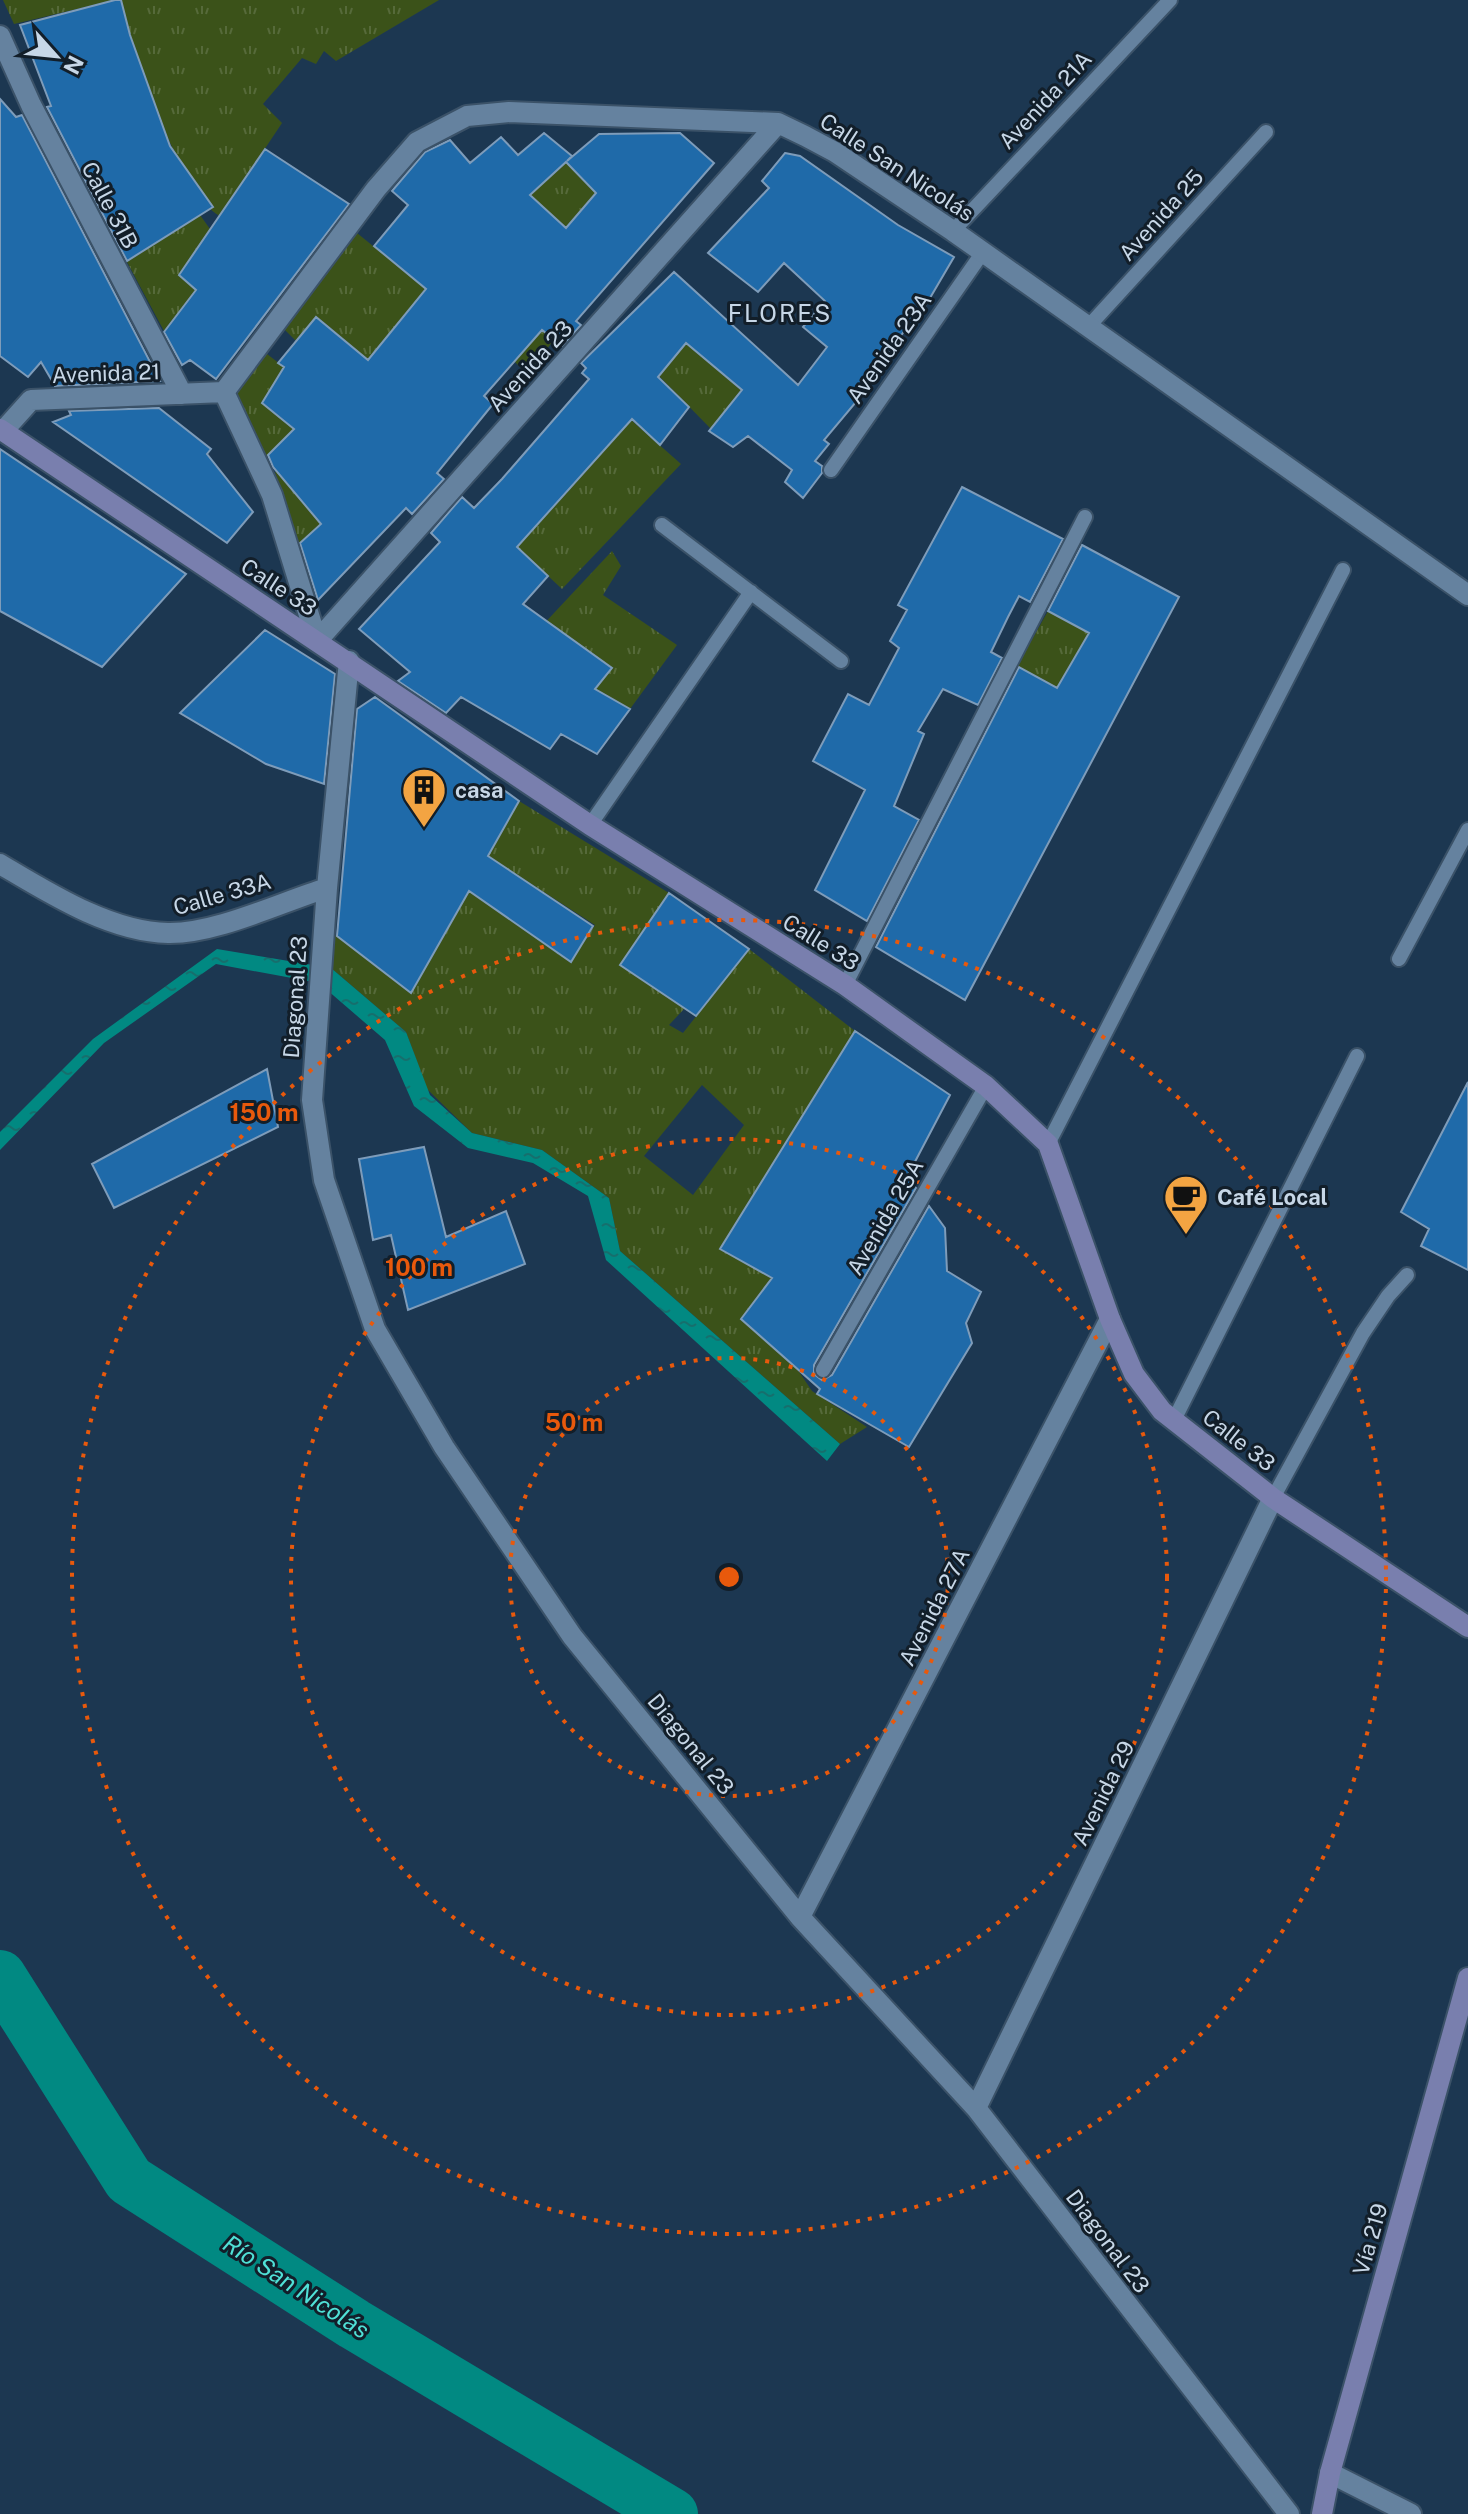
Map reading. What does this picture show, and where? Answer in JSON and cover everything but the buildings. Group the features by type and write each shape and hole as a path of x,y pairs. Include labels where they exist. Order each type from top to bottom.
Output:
{"main road":[{"name":"Calle 33","path":"1,430 590,825 845,985 986,1086 1048,1144 1110,1319 1134,1374 1174,1420 1273,1498 1468,1627"},
{"name":"Vía 219","path":"1322,2514 1330,2473 1468,1978"}],"street":[{"name":"Calle 31B","path":"0,36 31,105 182,394"},
{"name":"Calle San Nicolás","path":"224,392 376,189 417,142 467,116 509,112 778,123 835,152 953,231 1468,595"},
{"name":"Avenida 23","path":"317,641 778,123"},
{"name":"Avenida 21","path":"1,430 31,400 224,392"},
{"path":"224,392 272,495 317,641"},
{"path":"327,888 349,661"},
{"name":"Calle 33A","path":"0,864 108,920 142,931 171,934 213,926 327,888"},
{"name":"Diagonal 23","path":"327,888 312,1100 324,1180 375,1329 444,1447 572,1636 800,1917 976,2108 1289,2514"},
{"name":"Avenida 27A","path":"800,1917 1110,1319"},
{"name":"Avenida 29","path":"976,2108 1273,1498"},
{"path":"1330,2473 1411,2514"}],"lane":[{"name":"Avenida 21A","path":"953,231 1170,0"},
{"name":"Avenida 25","path":"1088,327 1266,132"},
{"name":"Avenida 23A","path":"831,470 983,252"},
{"path":"845,985 1085,517"},
{"path":"662,525 841,661"},
{"path":"1048,1144 1343,570"},
{"path":"590,825 751,592"},
{"path":"1399,959 1468,830"},
{"path":"1174,1420 1357,1056"},
{"name":"Avenida 25A","path":"823,1370 986,1086"},
{"path":"1273,1498 1363,1333 1388,1296 1407,1275"}],"green space":[{"path":"3,0 115,0 14,24"},
{"path":"121,0 439,0 336,61 324,51 316,64 302,58 263,104 282,123 220,216 205,203 174,151 135,50"},
{"path":"566,162 596,193 567,228 526,192 546,181"},
{"path":"200,215 210,229 179,275 196,290 164,331 127,262"},
{"path":"357,233 442,302 399,322 371,356 389,370 315,408 355,349 320,319 300,345 284,329"},
{"path":"513,306 554,340 527,374 514,361"},
{"path":"686,343 741,390 711,429 659,376"},
{"path":"267,354 284,367 294,429 267,457 236,393"},
{"path":"630,419 681,464 562,589 517,547"},
{"path":"293,460 321,524 299,544 275,472"},
{"path":"612,551 621,566 603,595 677,645 630,709 595,689 611,668 525,644"},
{"path":"1048,611 1145,662 1131,689 1074,659 1057,688 1017,666"},
{"path":"519,801 669,893 620,965 685,1008 669,1025 683,1033 749,949 855,1031 720,1249 772,1278 741,1319 793,1363 812,1391 867,1427 840,1444 620,1251 609,1198 542,1150 472,1133 427,1089 406,1032 331,968 334,934 411,993 469,891 571,961 595,925 488,856","holes":["702,1085 744,1125 693,1195 644,1156"]}],"water":[{"path":"217,949 331,968 406,1032 430,1095 472,1133 542,1150 609,1198 620,1251 840,1444 827,1461 606,1260 588,1196 533,1163 468,1148 414,1106 385,1040 319,983 216,964 104,1043 0,1150 0,1132 93,1039"}],"waterway":[{"name":"Río San Nicolás","path":"0,1976 129,2180 354,2324 672,2514"}],"place":[{"name":"casa","path":"424,829"},
{"name":"Café Local","path":"1186,1236"}],"district":[{"name":"FLORES","path":"780,314"}]}
